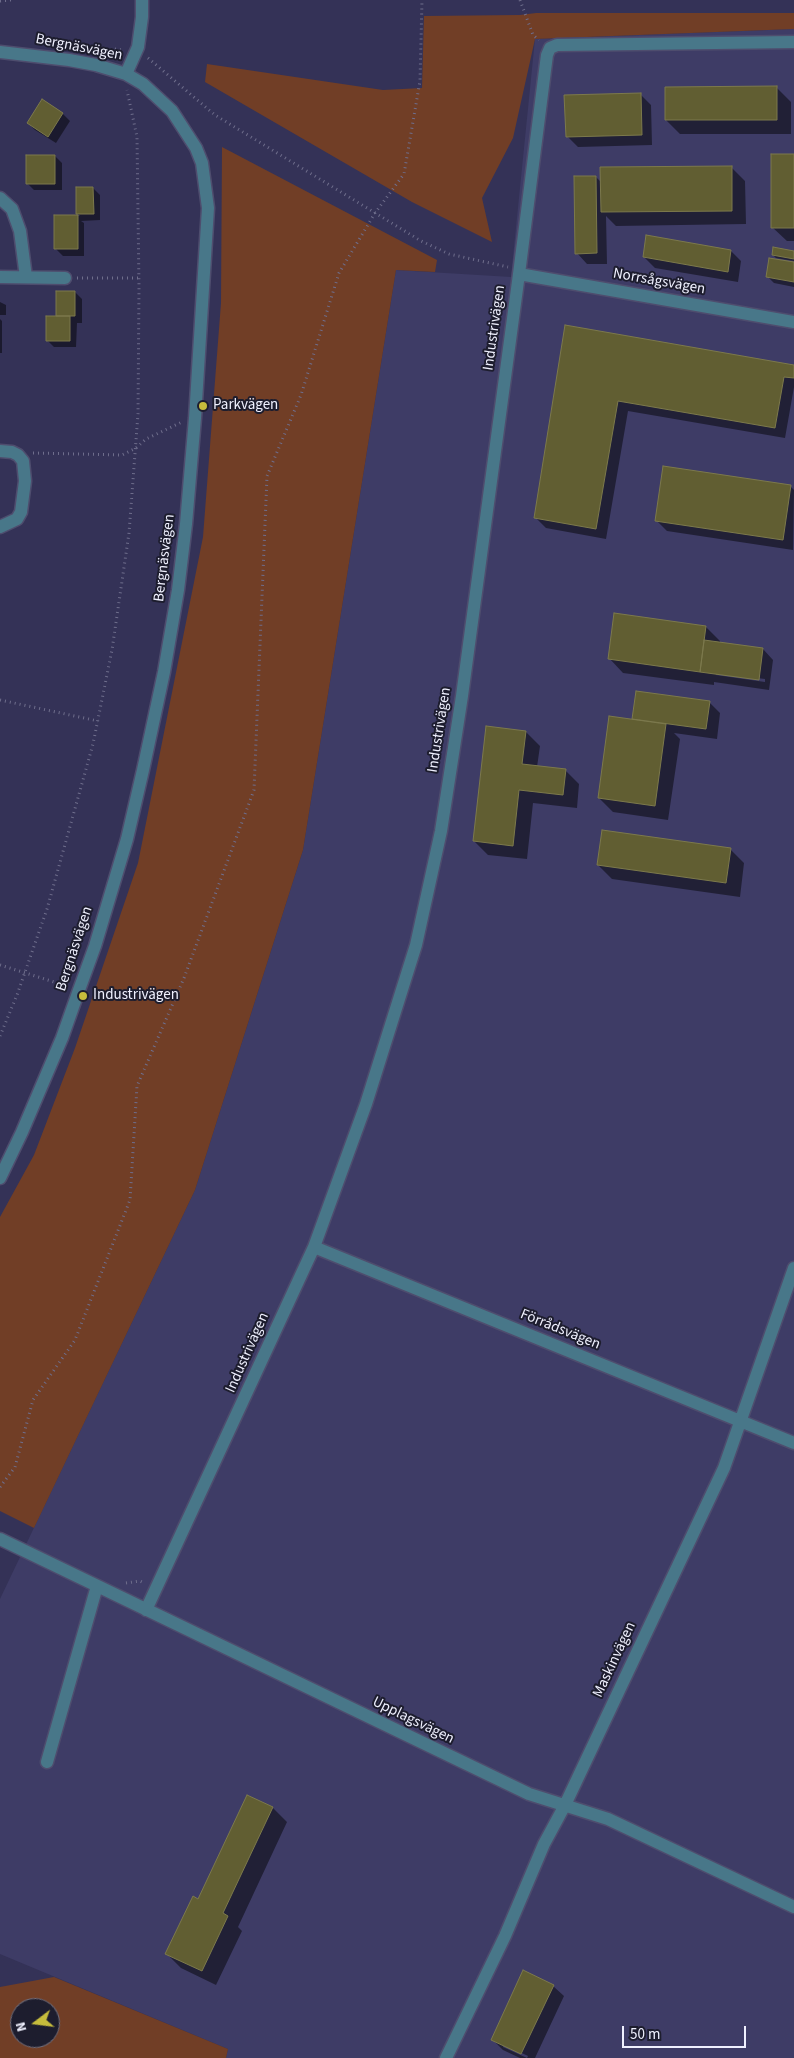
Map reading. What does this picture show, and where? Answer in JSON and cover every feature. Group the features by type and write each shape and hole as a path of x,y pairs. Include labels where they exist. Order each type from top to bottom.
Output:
{"street":[{"path":"126,74 141,35 142,0"},
{"path":"550,48 557,44 794,42"},
{"name":"Industrivägen","path":"146,1610 314,1247 366,1104 416,945 441,831 463,686 547,55 550,48"},
{"name":"Bergnäsvägen","path":"0,52 69,60 126,74 152,91 172,111 187,132 202,163 208,208 195,418 178,590 164,672 127,839 95,946 62,1038 0,1178"},
{"path":"0,198 12,209 20,231 26,277"},
{"name":"Norrsågsvägen","path":"519,274 794,322"},
{"path":"0,277 65,278"},
{"path":"0,451 12,452 18,455 23,462 25,481 21,512 17,519 0,527"},
{"name":"Förrådsvägen","path":"314,1247 794,1443"},
{"name":"Maskinvägen","path":"446,2058 505,1936 544,1844 565,1806 724,1468 794,1268"},
{"name":"Upplagsvägen","path":"0,1540 529,1794 608,1820 794,1907"},
{"name":"Upplagsvägen","path":"0,1548 24,1551"},
{"path":"47,1762 97,1586"}],"path":[{"path":"0,0 11,0"},
{"path":"0,1487 14,1467 33,1400 75,1340 130,1200 137,1086 184,978 254,790 267,476 301,395 339,273 375,214 404,174 420,81 422,0"},
{"path":"520,0 533,35 550,48"},
{"path":"99,50 119,49 151,58 197,101 215,115 375,214 421,241 449,254 505,266 519,274"},
{"path":"0,1036 47,910 76,811 98,721 112,650 128,542 136,448 139,278 137,137 128,100 126,74"},
{"path":"65,278 139,278"},
{"path":"23,462 35,452 118,456 136,448 171,426 195,418"},
{"path":"0,700 98,721"},
{"path":"0,965 79,990"}],"shaded area":[{"path":"536,13 794,13 794,29 535,39 513,138 482,198 492,242 412,202 205,82 207,64 383,90 422,88 424,16 520,15"},
{"path":"794,29 794,2058 226,2058 228,2049 0,1954 0,1599 195,1190 303,850 396,270 511,277 535,39"},
{"path":"222,147 437,260 435,272 396,270 303,850 195,1190 34,1528 0,1511 0,1217 34,1155 75,1048 138,863 203,537 221,303"},
{"path":"54,1977 228,2049 226,2058 0,2058 0,1987"}],"building":[{"path":"777,86 777,120 665,120 665,87"},
{"path":"641,93 642,135 566,137 564,95"},
{"path":"42,99 63,113 48,137 27,123"},
{"path":"771,154 794,154 794,228 771,228"},
{"path":"26,155 55,155 55,184 26,184"},
{"path":"732,166 732,211 601,212 600,167"},
{"path":"574,176 596,176 597,253 575,254"},
{"path":"76,187 93,187 94,214 76,214"},
{"path":"54,215 78,215 78,249 54,249"},
{"path":"646,235 731,250 728,272 643,257"},
{"path":"773,247 794,251 794,259 772,255"},
{"path":"769,258 794,262 794,282 766,277"},
{"path":"56,291 75,291 75,316 56,316"},
{"path":"46,316 70,316 70,341 46,341"},
{"path":"565,325 794,365 794,378 784,377 775,428 618,401 596,529 534,518"},
{"path":"663,466 791,485 783,540 655,521"},
{"path":"614,613 706,626 700,672 608,659"},
{"path":"704,640 763,648 759,680 700,672"},
{"path":"636,691 710,701 706,729 632,719"},
{"path":"609,716 666,724 655,806 598,798"},
{"path":"486,726 526,731 522,764 566,769 563,795 519,790 513,846 473,841"},
{"path":"602,830 731,848 726,883 597,865"},
{"path":"247,1795 273,1807 223,1913 228,1916 202,1971 165,1954 193,1896 198,1899"},
{"path":"523,1970 554,1985 521,2054 491,2040"}],"place":[{"name":"Parkvägen","path":"203,406"},
{"name":"Industrivägen","path":"83,996"}]}
